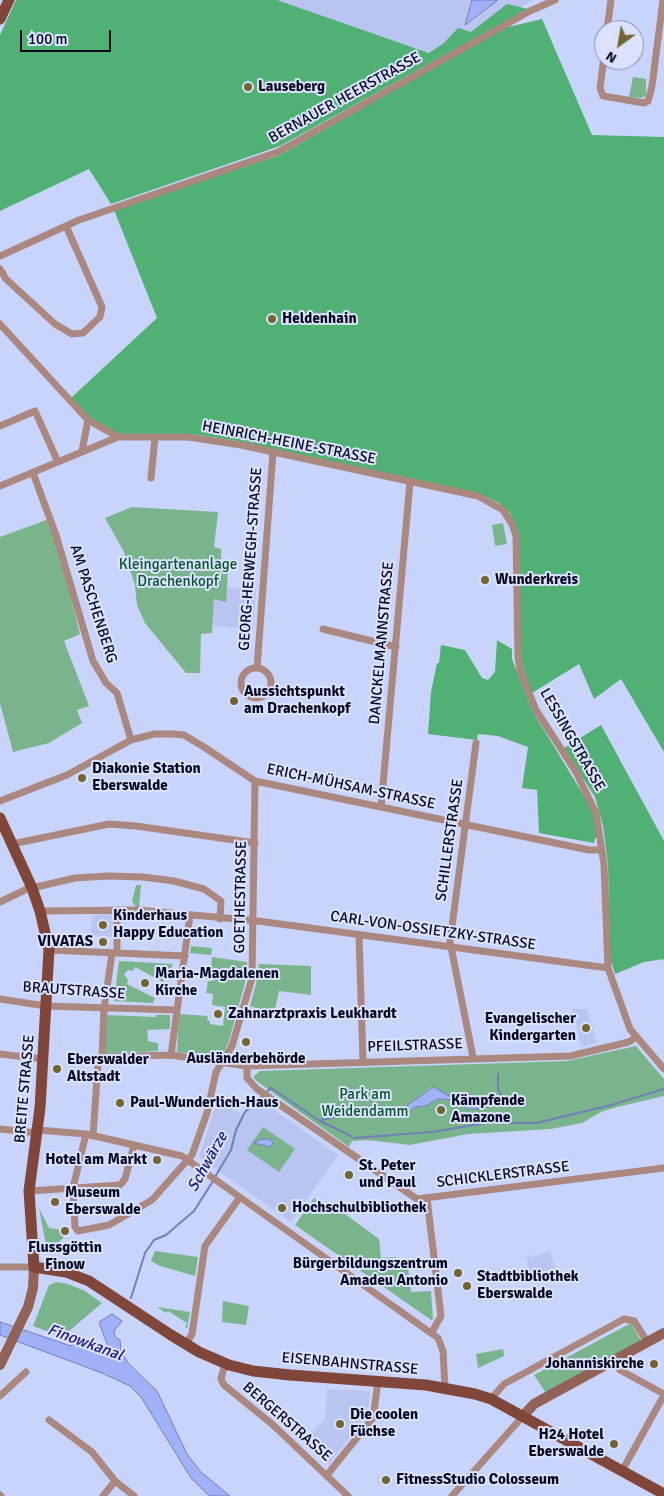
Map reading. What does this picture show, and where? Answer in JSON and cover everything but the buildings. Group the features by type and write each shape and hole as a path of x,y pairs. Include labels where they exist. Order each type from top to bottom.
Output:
{"main road":[{"path":"0,19 9,0"},
{"name":"BREITE STRASSE","path":"0,818 40,911 49,950 43,1059 29,1191 34,1267 32,1292 21,1322 0,1366"},
{"name":"EISENBAHNSTRASSE","path":"34,1267 66,1272 89,1281 186,1344 225,1364 253,1371 445,1388 490,1399 520,1419 664,1494"},
{"path":"520,1419 534,1404 664,1333"}],"street":[{"name":"BERNAUER HEERSTRASSE","path":"0,256 66,226 278,152 530,11 555,0"},
{"path":"609,20 611,0"},
{"path":"602,70 600,88 605,98 644,102 650,97 663,0"},
{"path":"0,270 6,279 55,324 72,334 78,335 83,333 100,317 102,307 66,226"},
{"name":"HEINRICH-HEINE-STRASSE","path":"0,324 88,420 118,437 213,440 410,482"},
{"path":"0,426 35,411 58,462"},
{"path":"82,451 88,420"},
{"path":"0,486 118,437"},
{"path":"151,478 155,437"},
{"name":"GEORG-HERWEGH-STRASSE","path":"257,668 274,452"},
{"name":"AM PASCHENBERG","path":"33,473 56,535 93,661 106,683 117,693 131,740"},
{"name":"DANCKELMANNSTRASSE","path":"381,807 410,482"},
{"name":"LESSINGSTRASSE","path":"410,482 486,499 503,510 512,524 517,552 518,657 520,670 536,710 591,798 599,826 602,850 608,968 628,1023 636,1037 664,1069"},
{"path":"323,629 396,647"},
{"name":"GEORG-HERWEGH-STRASSE","path":"257,668 266,672 271,681 265,695 255,698 245,694 241,684 243,674 257,668"},
{"name":"ERICH-MÜHSAM-STRASSE","path":"0,801 67,775 131,740 159,734 184,736 255,781 589,850 602,850"},
{"name":"SCHILLERSTRASSE","path":"473,1057 450,947 476,743"},
{"name":"GOETHESTRASSE","path":"73,1188 74,1228 80,1231 110,1225 158,1195 194,1151 207,1113 216,1072 232,1046 252,978 255,781"},
{"path":"12,844 109,824 136,826 255,843"},
{"path":"0,902 29,889 75,878 108,876 143,877 204,889 221,901 220,919"},
{"path":"73,1188 90,1135 98,1064 102,1057 104,1009 114,953 117,910"},
{"name":"CARL-VON-OSSIETZKY-STRASSE","path":"40,911 117,910 254,921 608,968"},
{"path":"171,1055 190,915"},
{"path":"359,935 363,1061"},
{"path":"49,950 185,956"},
{"name":"BRAUTSTRASSE","path":"0,999 46,1006 176,1010"},
{"name":"PFEILSTRASSE","path":"102,1057 171,1055 247,1066 473,1057 570,1056 629,1042 636,1037"},
{"path":"0,1054 43,1059"},
{"name":"SCHICKLERSTRASSE","path":"247,1066 249,1082 260,1092 413,1198 424,1199 664,1168"},
{"path":"0,1129 90,1135 180,1155 432,1332 441,1343 445,1388"},
{"path":"29,1191 120,1185 125,1179 134,1145"},
{"path":"186,1344 192,1334 206,1246 240,1197"},
{"path":"424,1199 441,1316 432,1332"},
{"path":"0,1267 34,1267"},
{"path":"490,1399 504,1384 624,1319 634,1321 648,1343"},
{"path":"613,1362 620,1370 664,1394 622,1471"},
{"name":"BERGERSTRASSE","path":"225,1364 222,1380 224,1385 266,1419 348,1496"},
{"path":"0,1396 26,1372"},
{"path":"326,1475 373,1418 378,1382"},
{"path":"452,1496 520,1419"},
{"path":"49,1420 92,1452 115,1481 134,1496"},
{"path":"102,1496 115,1481"}],"shaded area":[{"path":"277,0 533,0 434,54"},
{"path":"472,0 498,0 465,25"},
{"path":"227,587 256,589 253,626 251,629 213,626 214,599 225,601"},
{"name":"Kinderhaus Happy Education","path":"115,914 115,937 91,935 92,915"},
{"name":"Evangelischer Kindergarten","path":"573,1009 587,1009 597,1043 581,1047"},
{"path":"434,1087 449,1096 471,1095 483,1102 484,1106 479,1109 468,1109 457,1100 438,1099 426,1106 415,1107 407,1113 404,1109 409,1104"},
{"path":"260,1100 338,1155 291,1222 199,1157 216,1104 244,1114"},
{"path":"262,1139 270,1139 273,1143 270,1147 254,1143"},
{"path":"550,1251 555,1267 531,1277 526,1256 529,1255 531,1258"},
{"path":"112,1314 122,1321 114,1331 115,1337 120,1340 121,1351 128,1363 157,1391 187,1454 201,1472 230,1496 209,1496 191,1478 141,1397 130,1386 102,1373 0,1335 0,1322 71,1346 74,1343 105,1353 107,1344 99,1322"},
{"name":"Die coolen Füchse","path":"327,1389 370,1391 368,1413 329,1464 304,1442 325,1419"}],"green space":[{"path":"16,0 277,0 429,53 444,43 458,28 471,32 507,4 528,9 280,146 111,204 89,169 0,211 0,35"},
{"path":"542,19 592,135 664,137 664,752 621,679 594,699 579,664 532,693 520,659 516,528 510,513 499,503 478,493 232,440 192,434 120,435 88,416 71,398 157,318 114,210 280,155 504,28"},
{"path":"633,77 646,79 646,95 642,98 629,97"},
{"name":"Kleingartenanlage Drachenkopf","path":"132,507 218,512 214,547 221,549 221,568 228,568 226,602 214,599 212,633 201,634 200,673 186,673 145,623 137,605 135,585 124,552 105,518"},
{"path":"49,519 56,535 80,634 64,641 89,706 77,710 82,723 49,743 13,752 0,703 0,537"},
{"path":"503,523 507,544 495,546 492,525"},
{"path":"497,640 512,649 512,659 533,712 589,804 594,817 598,838 595,838 594,843 539,833 537,790 522,788 528,747 498,736 478,734 477,740 428,734 431,692 437,663 439,663 441,645 465,650 482,678 488,680 495,672"},
{"path":"601,725 664,841 664,961 663,959 644,962 615,974 610,958 608,864 603,826 595,797 564,748"},
{"path":"136,885 141,885 139,907 136,907 132,901"},
{"path":"191,946 212,948 211,955 190,953"},
{"path":"212,957 247,962 245,983 228,1044 223,1054 216,1056 177,1052 179,1014 208,1016 207,1020 210,1021 210,1024 223,1026 225,1007 212,1005 213,994 206,993 208,981 213,981 213,978 210,977"},
{"path":"119,961 173,964 163,982 135,967 133,971 128,970 124,974 128,980 127,984 155,998 153,1003 114,1001"},
{"path":"259,964 311,966 311,995 279,991 274,1014 250,1006"},
{"path":"106,1015 156,1017 156,1015 170,1015 170,1029 147,1030 148,1041 158,1043 158,1051 104,1054"},
{"name":"Park am Weidendamm","path":"636,1046 664,1079 664,1096 613,1108 601,1112 582,1123 551,1129 468,1134 410,1145 368,1140 352,1141 349,1147 253,1077 260,1071 567,1061","holes":["432,1087 449,1096 471,1095 483,1102 479,1109 468,1109 457,1100 438,1099 422,1107 415,1107 407,1113 405,1108"]},
{"path":"263,1127 295,1149 279,1172 247,1150"},
{"path":"314,1198 335,1212 337,1208 379,1239 381,1258 395,1257 410,1265 428,1263 428,1265 408,1268 411,1292 431,1291 433,1319 431,1320 295,1225"},
{"path":"39,1208 49,1228 70,1231 59,1242 46,1245"},
{"path":"155,1251 198,1257 195,1276 160,1266 151,1261"},
{"path":"56,1282 68,1284 85,1291 102,1303 62,1337 33,1326 49,1285"},
{"path":"223,1301 249,1306 246,1325 222,1322"},
{"path":"157,1307 190,1312 187,1328 185,1327 187,1323 168,1311 166,1313"},
{"path":"631,1323 641,1341 546,1393 534,1375"},
{"path":"503,1349 504,1356 478,1368 476,1354"}],"waterway":[{"path":"483,1106 506,1102 498,1090 498,1074"},
{"name":"Schwärze","path":"215,1177 231,1150 236,1130 245,1112 271,1088 320,1121 351,1136"},
{"name":"Schwärze","path":"354,1138 432,1132 486,1123 537,1123 611,1105 664,1089"},
{"path":"321,1120 341,1116 407,1110"},
{"name":"Schwärze","path":"131,1298 145,1253 154,1240 166,1235 194,1211 213,1181"}],"place":[{"name":"Lauseberg","path":"248,87"},
{"name":"Heldenhain","path":"272,319"},
{"name":"Wunderkreis","path":"485,580"},
{"name":"Aussichtspunkt am Drachenkopf","path":"234,701"},
{"name":"Diakonie Station Eberswalde","path":"82,778"},
{"name":"Kinderhaus Happy Education","path":"103,925"},
{"name":"VIVATAS","path":"103,942"},
{"name":"Maria-Magdalenen Kirche","path":"145,983"},
{"name":"Zahnarztpraxis Leukhardt","path":"218,1014"},
{"name":"Evangelischer Kindergarten","path":"586,1028"},
{"name":"Ausländerbehörde","path":"246,1042"},
{"name":"Eberswalder Altstadt","path":"57,1069"},
{"name":"Paul-Wunderlich-Haus","path":"120,1103"},
{"name":"Kämpfende Amazone","path":"441,1110"},
{"name":"Hotel am Markt","path":"157,1160"},
{"name":"St. Peter und Paul","path":"349,1175"},
{"name":"Museum Eberswalde","path":"55,1202"},
{"name":"Hochschulbibliothek","path":"282,1208"},
{"name":"Flussgöttin Finow","path":"65,1231"},
{"name":"Bürgerbildungszentrum Amadeu Antonio","path":"458,1273"},
{"name":"Stadtbibliothek Eberswalde","path":"467,1286"},
{"name":"Johanniskirche","path":"654,1364"},
{"name":"Die coolen Füchse","path":"340,1424"},
{"name":"H24 Hotel Eberswalde","path":"614,1444"},
{"name":"FitnessStudio Colosseum","path":"386,1480"}],"water label":[{"name":"Finowkanal","path":"85,1343"}]}
